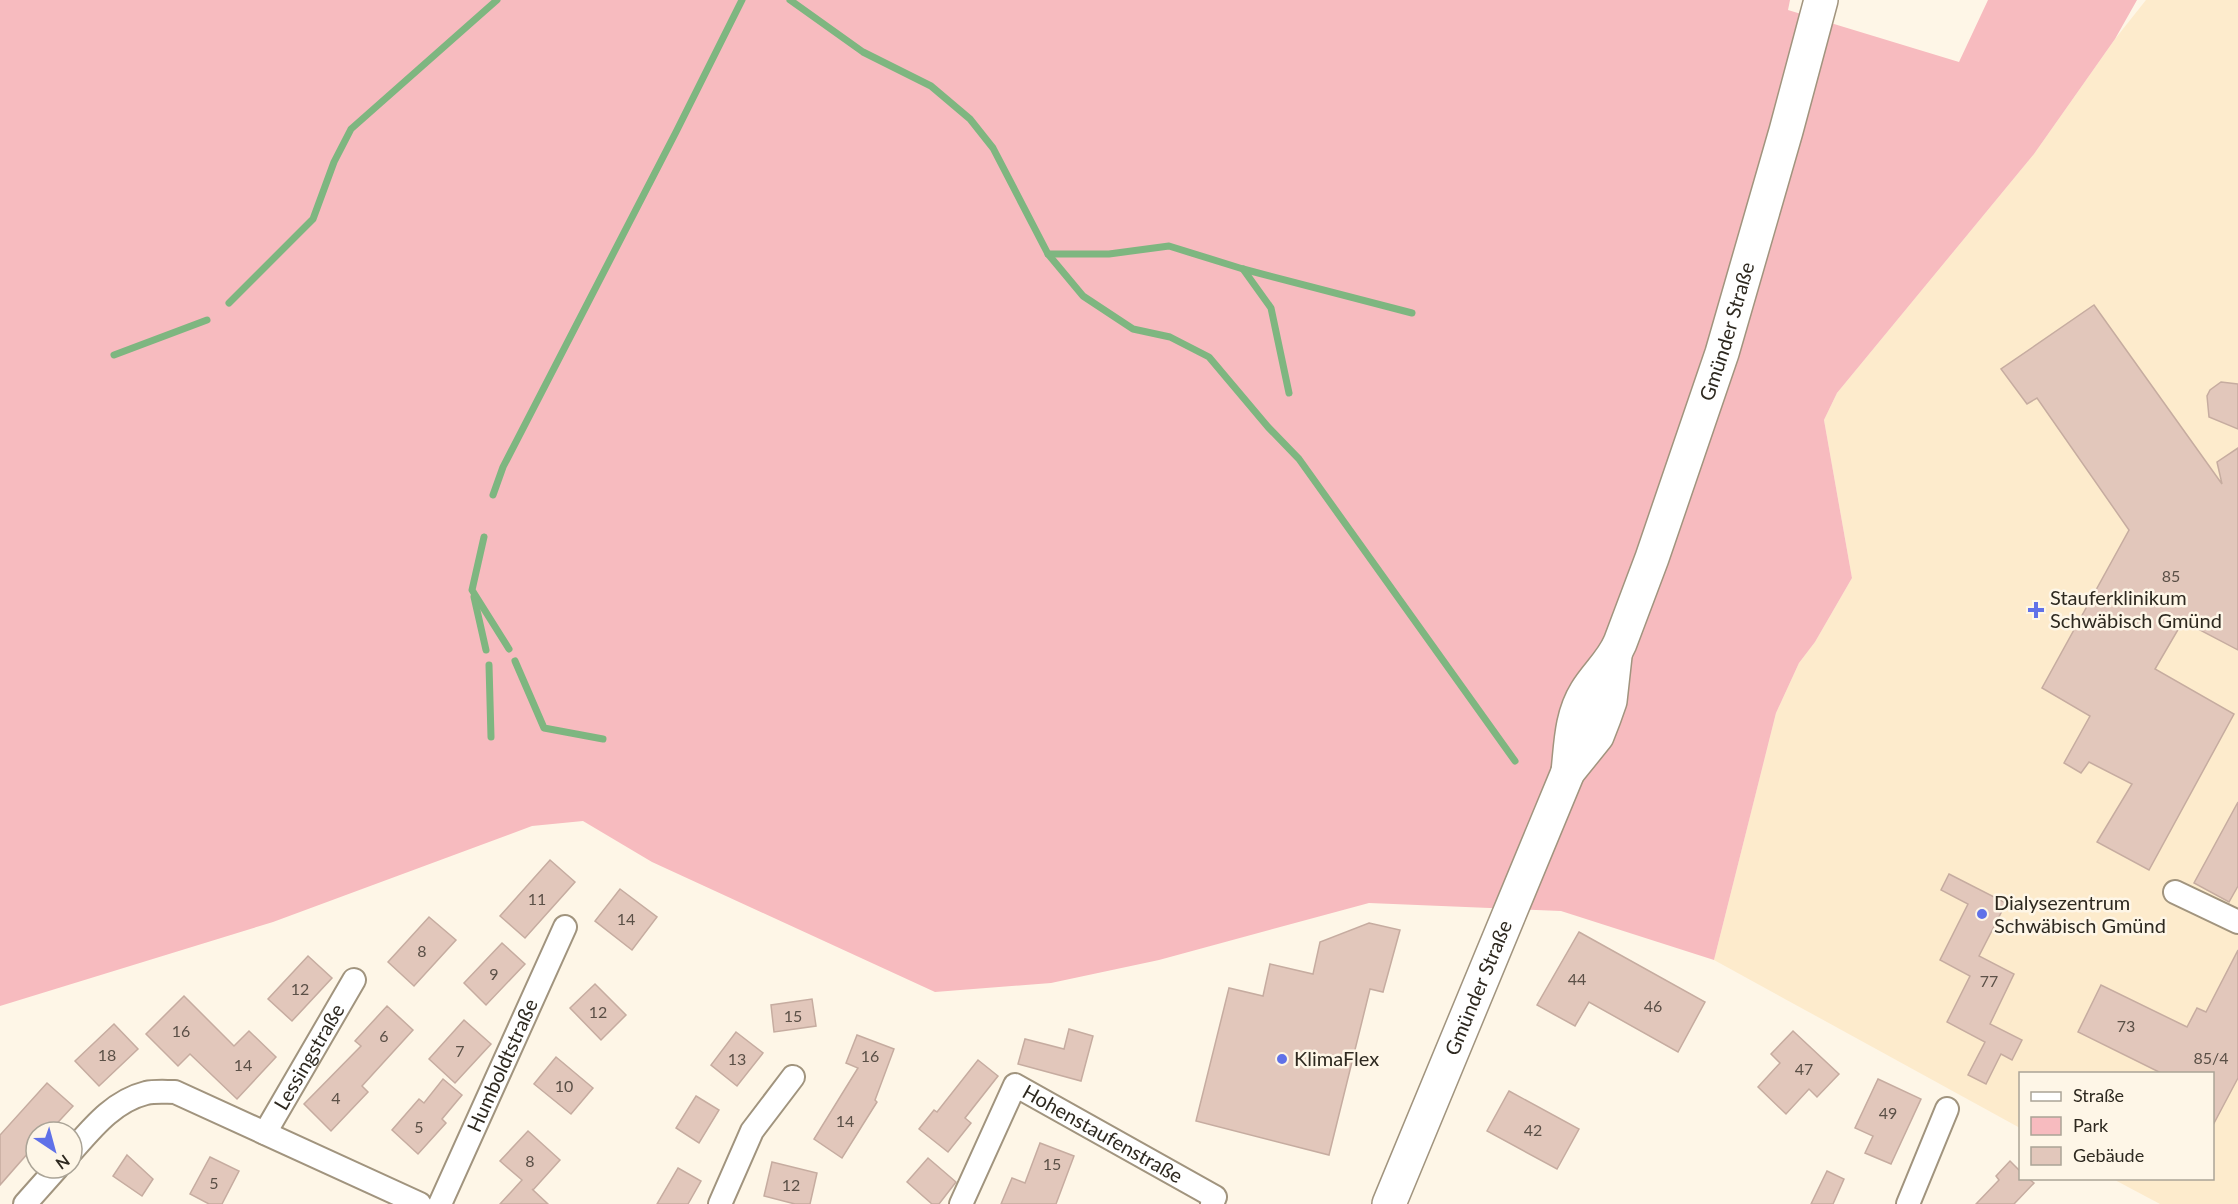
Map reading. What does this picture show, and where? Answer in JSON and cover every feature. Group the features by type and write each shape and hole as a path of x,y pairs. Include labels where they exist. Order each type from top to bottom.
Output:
{"street":[{"name":"Gmünder Straße","path":"1389,1204 1568,772 1597,736 1610,701 1615,656 1652,558 1722,353 1821,0"},
{"path":"2175,892 2238,922"},
{"name":"Humboldtstraße","path":"440,1204 566,927"},
{"name":"Lessingstraße","path":"265,1133 354,980"},
{"path":"720,1204 752,1131 794,1077"},
{"name":"Hohenstaufenstraße","path":"961,1204 1015,1085 1215,1197 1212,1204"},
{"name":"Lessingstraße","path":"84,1137 120,1102 147,1093 175,1092 420,1204"},
{"path":"1908,1204 1947,1109"},
{"path":"25,1204 46,1180"}],"shaded area":[{"name":"Stauferklinikum Schwäbisch Gmünd","path":"2146,0 2238,0 2238,1204 2160,1204 2115,1180 2214,1180 2214,1072 2019,1072 2019,1127 1714,960 1776,713 1799,663 1815,642 1852,578 1824,420 1837,393 2034,154 2115,39"}],"green space":[{"path":"0,0 1790,0 1788,10 1959,62 1988,0 2137,0 2115,39 2034,154 1837,393 1824,420 1852,578 1815,642 1799,663 1776,713 1714,960 1561,911 1369,903 1159,960 1051,983 935,992 652,862 583,821 532,826 273,922 0,1006"}],"building":[{"path":"2094,305 2222,484 2217,462 2238,448 2238,650 2183,621 2155,669 2234,714 2149,870 2097,842 2132,784 2089,762 2081,773 2064,763 2090,716 2042,688 2129,530 2037,398 2027,404 2001,369"},
{"path":"2221,382 2238,384 2238,429 2209,417 2207,396 2210,390"},
{"path":"2238,802 2238,886 2229,902 2194,883"},
{"path":"550,860 575,882 525,938 500,916"},
{"path":"1949,874 2006,903 1979,956 2014,974 1990,1024 2022,1040 2012,1060 2001,1054 1986,1084 1968,1075 1985,1042 1947,1022 1970,976 1940,960 1968,904 1941,890"},
{"path":"620,889 657,917 632,950 595,921"},
{"path":"429,917 456,940 414,986 388,962"},
{"name":"KlimaFlex","path":"1369,923 1400,930 1383,992 1370,989 1329,1155 1196,1121 1229,988 1263,996 1270,964 1313,974 1320,942"},
{"path":"1579,932 1705,1002 1678,1052 1589,1002 1575,1026 1537,1005"},
{"path":"502,943 525,964 486,1005 464,983"},
{"path":"2238,950 2238,1078 2214,1123 2214,1072 2159,1072 2078,1032 2101,985 2187,1027 2197,1008 2206,1012"},
{"path":"308,956 332,978 292,1021 268,999"},
{"path":"595,984 626,1015 601,1040 570,1008"},
{"path":"184,996 234,1046 249,1031 276,1057 237,1099 190,1054 178,1066 146,1034"},
{"path":"812,999 816,1026 774,1032 771,1005"},
{"path":"387,1006 413,1030 362,1086 368,1092 331,1131 304,1104 361,1046 355,1041"},
{"path":"464,1020 491,1044 455,1083 429,1059"},
{"path":"114,1024 138,1049 99,1086 75,1061"},
{"path":"1069,1029 1093,1036 1081,1081 1018,1064 1025,1039 1064,1049"},
{"path":"1793,1031 1839,1074 1817,1097 1809,1089 1786,1114 1758,1087 1780,1063 1771,1054"},
{"path":"736,1032 763,1053 737,1086 711,1065"},
{"path":"857,1035 894,1049 875,1100 877,1102 842,1158 814,1139 858,1068 846,1063"},
{"path":"556,1057 593,1088 571,1114 534,1084"},
{"path":"978,1060 998,1076 965,1118 971,1123 948,1152 919,1129 934,1110 937,1112"},
{"path":"443,1079 462,1095 442,1119 446,1123 418,1154 392,1130 419,1099 424,1103"},
{"path":"1878,1079 1921,1099 1891,1164 1865,1153 1873,1136 1855,1128"},
{"path":"47,1083 73,1106 60,1120 24,1120 24,1158 0,1185 0,1135"},
{"path":"1509,1091 1579,1129 1557,1169 1487,1131"},
{"path":"696,1096 719,1110 699,1143 676,1128"},
{"path":"528,1131 560,1160 533,1190 548,1204 500,1204 522,1180 500,1161"},
{"path":"1040,1143 1074,1156 1056,1204 1001,1204 1012,1178 1025,1183"},
{"path":"127,1155 153,1179 142,1196 113,1176"},
{"path":"210,1157 239,1171 222,1204 209,1204 190,1194"},
{"path":"928,1158 956,1182 939,1204 932,1204 907,1182"},
{"path":"2010,1161 2019,1170 2019,1180 2030,1180 2034,1183 2014,1204 1976,1204 1999,1180 1996,1176"},
{"path":"772,1162 817,1173 810,1204 795,1204 764,1196"},
{"path":"678,1168 701,1181 688,1204 657,1204"},
{"path":"1827,1171 1844,1179 1833,1204 1811,1204"}],"waterway":[{"path":"229,303 313,219 334,162 351,129 497,0"},
{"path":"493,495 503,467 742,0"},
{"path":"790,0 863,52 931,86 970,119 993,148 1048,254 1083,296 1133,329 1170,337 1209,357 1268,427 1299,459 1515,761"},
{"path":"1048,254 1109,254 1169,246 1243,269 1412,313"},
{"path":"1243,269 1271,308 1289,393"},
{"path":"114,355 207,320"},
{"path":"484,537 472,590 509,649"},
{"path":"474,597 486,650"},
{"path":"515,661 544,728 603,739"},
{"path":"489,665 491,737"}],"place":[{"name":"Stauferklinikum Schwäbisch Gmünd","path":"2036,610"},
{"name":"Dialysezentrum Schwäbisch Gmünd","path":"1982,914"},
{"name":"KlimaFlex","path":"1282,1059"}]}
